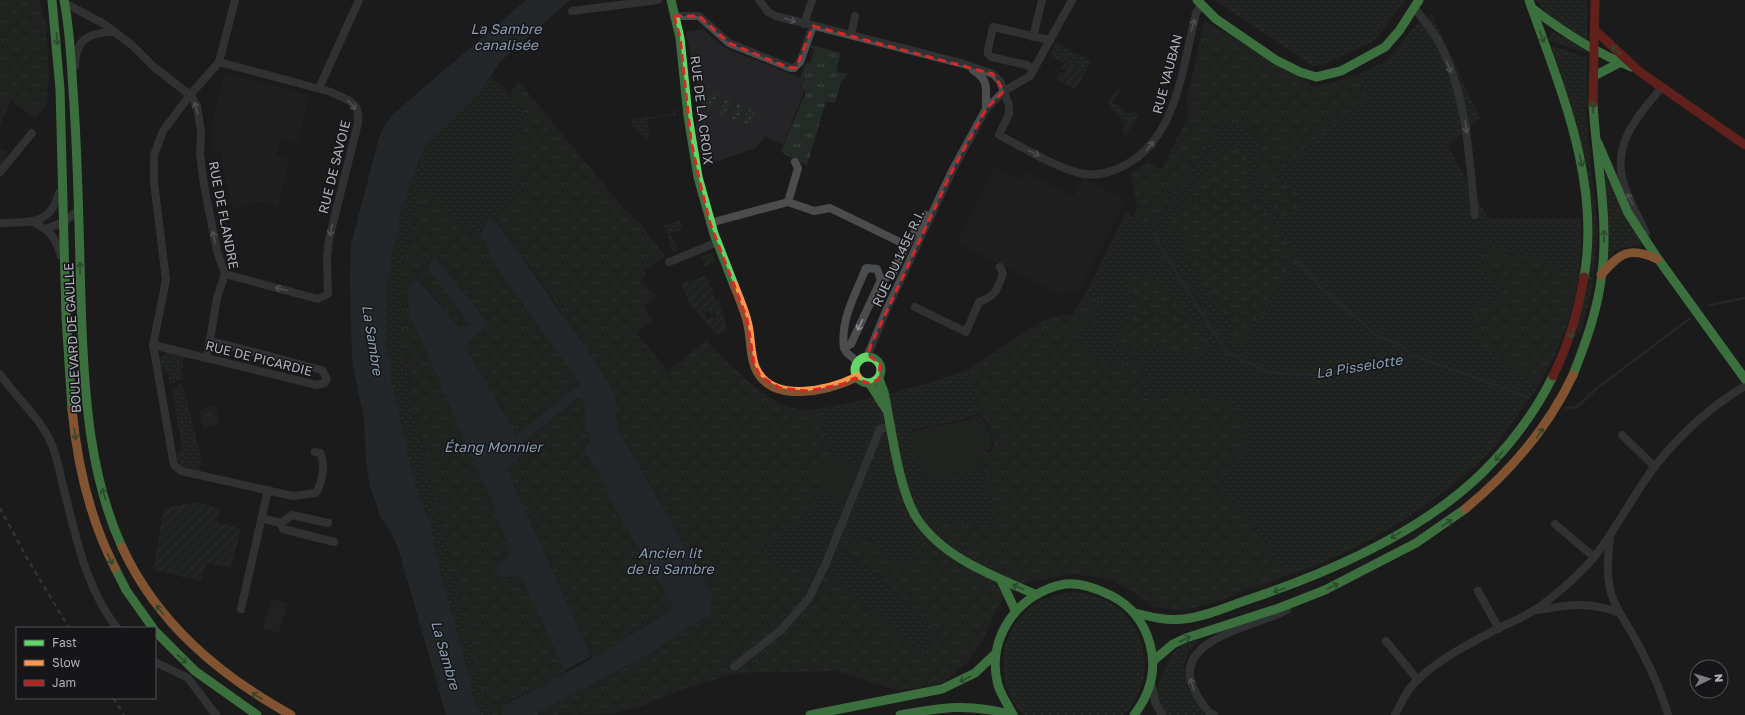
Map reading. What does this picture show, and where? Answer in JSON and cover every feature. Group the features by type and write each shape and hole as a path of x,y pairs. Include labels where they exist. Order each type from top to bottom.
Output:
{"main road":[{"name":"BOULEVARD DE GAULLE","path":"52,0 57,36 62,113 65,315 69,384 76,439 86,485 101,535 115,570 135,605 152,627"},
{"name":"RUE DE LA CROIX","path":"671,0 680,37 690,141 710,223 747,319 754,363 764,380 780,388 808,391 844,384 857,377"},
{"path":"1153,661 1173,644 1186,638 1310,597 1354,576 1431,534 1458,515 1485,492 1523,455 1556,407 1585,346 1594,317 1601,275 1604,220 1595,137 1593,102 1596,31 1595,0"},
{"name":"BOULEVARD DE GAULLE","path":"64,2 75,93 81,324 87,401 97,465 112,519 132,566 155,605 172,626 190,644 223,672 249,691 291,715"},
{"path":"1199,2 1219,21 1279,61 1306,75 1317,78 1333,76 1385,47 1394,38 1417,4"},
{"path":"1530,4 1575,40 1619,63 1637,69"},
{"path":"1135,614 1173,620 1199,616 1291,586 1340,565 1392,538 1448,502 1492,464 1533,413 1558,368 1572,333 1580,307 1585,278 1588,241 1588,205 1583,166 1574,132 1530,4"},
{"path":"1596,31 1637,69 1745,145"},
{"path":"1594,76 1619,63"},
{"path":"1595,137 1616,188 1628,212 1658,259 1745,379"},
{"path":"1601,275 1621,254 1628,252 1645,252 1658,259"},
{"path":"867,357 872,357 880,364 882,369 879,379 870,384 864,383 857,377 855,372 858,362 867,357"},
{"path":"879,379 885,390 887,410 892,426 900,469 917,519 936,538 955,553 1001,580 1035,594"},
{"path":"870,384 887,410"},
{"path":"1001,580 1015,610"},
{"path":"1013,715 1002,699 996,680 995,654 1001,631 1015,610 1035,594 1046,589 1070,584 1095,587 1117,597 1135,614 1150,641 1153,661 1151,682 1146,697 1134,715"},
{"path":"156,632 195,671 257,715"},
{"path":"810,715 942,689 975,673 995,654"},
{"path":"900,715 964,705 987,707 1013,715"}],"street":[{"path":"235,0 219,62 190,95 163,131 154,155 154,183 166,280 153,345 174,465 181,471 201,476 293,496 306,495 316,493 321,484 322,457 320,453 315,452"},
{"path":"318,88 359,0"},
{"path":"572,11 609,3 658,0"},
{"path":"759,0 768,12 776,16 964,64 993,74 1000,81 1004,91"},
{"path":"804,24 809,14 812,0"},
{"path":"1033,37 1042,0"},
{"name":"RUE DU 145E R.I.","path":"881,280 892,275 906,245 952,171 986,109 1004,91 1030,76 1072,0"},
{"name":"RUE DE FLANDRE","path":"64,2 104,24 133,46 154,66 190,95 197,106 201,132 200,154 204,185 217,251 225,274 217,298 211,341 207,357"},
{"name":"RUE VAUBAN","path":"1004,91 1009,105 1009,114 999,135 1054,163 1080,173 1099,174 1109,172 1134,162 1150,146 1168,119 1199,2"},
{"path":"1417,4 1440,44 1458,90 1465,122 1475,215"},
{"path":"674,16 699,16 729,43 791,68 794,68 800,62 813,26"},
{"path":"851,35 855,16"},
{"path":"1034,70 1026,65 990,57 988,54 993,27 1050,40"},
{"path":"75,93 75,61 78,51 85,39 97,32 115,32"},
{"name":"RUE DE SAVOIE","path":"219,62 331,92 350,101 356,107 358,114 358,123 329,239 326,257 328,294 318,299 225,274"},
{"path":"964,64 982,75 985,82 986,109"},
{"path":"1658,259 1625,188 1620,160 1624,141 1631,126 1662,87"},
{"path":"0,172 32,133"},
{"path":"788,202 798,168 795,162"},
{"name":"RUE DU 145E R.I.","path":"867,357 886,311 952,171"},
{"path":"0,223 32,222 45,218 56,205 62,178"},
{"path":"710,223 788,202 814,211 830,208 906,245"},
{"path":"46,229 64,222 78,210"},
{"path":"32,222 46,229 56,241 65,272"},
{"path":"669,262 718,242"},
{"path":"915,307 966,332 979,302 989,299 995,294 1003,274 1000,267"},
{"path":"844,348 851,344 881,280 877,269 866,268 842,334 844,348 847,353 858,362"},
{"name":"RUE DE PICARDIE","path":"153,345 317,385 325,383 327,379 322,370 211,341"},
{"path":"0,374 39,423 49,439 56,456 83,564 106,614 116,627"},
{"path":"1537,610 1594,557 1610,535 1631,500 1668,450 1716,406 1745,386"},
{"path":"0,389 9,387"},
{"path":"734,667 780,630 808,598 826,563 880,429 892,426"},
{"path":"1622,436 1655,467"},
{"path":"241,609 268,490"},
{"path":"281,523 292,515 328,523"},
{"path":"261,518 281,523"},
{"path":"281,523 282,529 334,542"},
{"path":"1555,524 1594,557"},
{"path":"1610,535 1608,577 1618,612 1647,660 1668,715"},
{"path":"1478,591 1498,628"},
{"path":"1214,715 1207,710 1191,683 1191,664 1199,649 1215,638 1276,616 1310,597"},
{"path":"1395,715 1408,690 1418,680 1452,654 1498,628 1537,610 1578,604 1599,605 1618,612"},
{"path":"1386,641 1418,680"},
{"path":"156,662 188,678 216,715"},
{"path":"1151,682 1155,702 1162,715"}],"highlighted area":[{"path":"674,16 699,16 729,43 787,67 796,68 813,26 993,74 1004,91 986,109 952,171 871,345 868,355 880,364 879,379 870,384 855,378 843,384 808,391 780,388 760,376 754,363 747,319 710,223 700,183 691,141 680,37"}],"shaded area":[{"path":"703,29 725,48 800,78 801,76 804,79 800,87 805,90 783,145 765,136 756,148 704,166 696,131 696,121 700,119 699,116 696,115 696,111 701,105 686,32"},
{"path":"225,74 309,95 298,142 280,138 275,156 290,160 278,207 260,202 232,208 220,150 212,152 212,124"},
{"path":"994,167 1019,179 1023,172 1073,197 1083,179 1126,200 1081,288 1070,292 1069,289 1060,294 957,242"}],"green space":[{"path":"0,0 39,0 46,24 49,78 46,106 35,118 11,100 0,126"},
{"path":"1214,0 1406,0 1374,41 1324,64 1313,66"},
{"path":"1537,0 1587,0 1587,40 1552,17"},
{"path":"1432,14 1480,118 1448,146 1488,218 1581,218 1581,252 1578,277 1537,259 1501,281 1495,309 1477,341 1537,388 1492,449 1448,489 1398,524 1344,553 1289,575 1218,480 1249,442 1199,391 1140,397 1146,376 1144,367 1135,357 1118,364 1108,365 1092,356 1081,342 1080,334 1082,328 1090,323 1102,305 1087,291 1126,212 1133,217 1137,209 1144,222 1155,226 1211,140 1213,128 1221,122 1231,123 1244,128 1254,135 1260,143 1260,149 1254,164 1367,95 1357,75 1388,60 1419,21"},
{"path":"1204,21 1295,70 1313,87 1357,75 1367,95 1273,177 1267,177 1255,169 1260,142 1254,134 1237,124 1230,122 1219,123 1213,128 1211,140 1155,226 1144,223 1137,209 1131,174 1149,162 1162,169 1189,114 1186,104"},
{"path":"1552,31 1587,50 1586,53 1549,40"},
{"path":"1056,43 1091,61 1085,73 1049,55"},
{"path":"811,45 841,53 836,71 848,74 841,82 835,103 826,101 807,166 781,152 806,91 801,88 804,79 801,76 806,63 810,63 814,49 810,47"},
{"path":"1551,45 1587,58 1586,118 1598,233 1592,289 1581,332 1575,330 1590,204"},
{"path":"1064,62 1085,73 1076,90 1055,79 1059,72 1066,73 1067,70 1061,69"},
{"path":"491,77 505,89 527,118 515,141 519,195 485,224 476,235 425,192 420,198 403,263 400,290 406,364 416,426 423,446 434,500 490,715 480,715 473,697 467,668 438,564 430,522 418,493 410,464 392,383 386,339 385,310 387,283 400,215 423,151 430,139 479,93"},
{"path":"519,82 619,203 642,225 663,254 664,256 644,270 646,275 640,281 656,295 644,307 653,319 637,333 668,371 707,340 748,381 772,399 797,409 819,409 829,453 815,491 810,498 811,505 808,514 761,546 780,570 812,570 828,572 924,653 936,629 842,547 868,537 906,569 924,541 943,555 974,570 1003,600 997,608 985,637 967,663 944,682 919,688 895,690 837,671 737,673 683,689 639,707 609,714 532,715 652,652 685,629 709,615 709,587 619,432 616,413 619,409 616,399 549,293 497,223 491,219 519,195 515,141 527,118 509,93"},
{"path":"1119,87 1122,89 1113,100 1114,103 1130,114 1132,111 1139,115 1126,135 1122,131 1125,124 1112,110 1108,101"},
{"path":"713,91 718,93 710,108 705,106"},
{"path":"727,98 732,100 724,115 719,113"},
{"path":"738,104 743,106 736,121 731,118"},
{"path":"673,109 676,109 677,115 648,119 650,136 647,140 631,124 631,119 673,114"},
{"path":"749,109 755,112 748,126 742,123"},
{"path":"1231,145 1238,151 1249,154 1244,166 1253,192 1267,215 1279,228 1277,230 1294,248 1294,255 1299,262 1293,266 1291,264 1264,309 1264,313 1262,313 1237,347 1229,318 1221,308 1213,304 1207,288 1193,270 1185,263 1190,241 1180,230 1169,229 1167,225 1188,199 1194,196 1199,179 1207,170 1216,154","holes":["1221,268 1225,272 1225,276 1222,278 1216,274"]},
{"path":"0,149 9,152 0,169"},
{"path":"1605,171 1642,244 1639,246 1622,248 1614,252 1608,259"},
{"path":"1264,177 1274,180 1282,179 1300,197 1299,205 1294,211 1280,218 1268,199 1261,180"},
{"path":"425,191 476,235 482,229 483,241 491,253 490,258 580,384 516,436 465,347 489,324 435,257 428,265 470,325 462,330 422,282 408,289 407,301 409,314 439,380 469,453 493,503 497,519 510,548 508,557 499,563 503,578 518,576 522,578 567,673 543,687 508,702 501,712 503,715 490,715 434,500 423,446 416,426 403,338 400,290 403,263 420,198"},
{"path":"680,220 683,229 670,234 679,249 674,252 669,245 671,242 663,226"},
{"path":"1160,237 1164,241 1171,259 1203,307 1227,347 1235,354 1232,363 1219,350 1200,313 1159,251 1157,243"},
{"path":"1482,244 1537,259 1578,277 1576,292 1564,335 1552,362 1537,388 1477,341 1474,304 1487,301 1495,309 1501,281 1489,277 1482,265 1478,251"},
{"path":"712,253 716,262 701,267 705,264 702,257"},
{"path":"1146,274 1150,274 1170,297 1174,297 1189,318 1186,320 1192,330 1194,328 1201,339 1206,339 1203,343 1208,354 1202,353 1199,356 1170,349 1148,346 1120,349 1111,342 1128,323 1130,315 1127,312 1132,306 1130,304 1132,293 1127,285 1134,275 1140,279"},
{"path":"706,275 716,301 719,300 728,331 717,335 690,305 681,284","holes":["709,311 710,314 716,312 717,317 705,319 705,312"]},
{"path":"1087,291 1102,305 1090,323 1082,328 1080,335 1081,342 1092,356 1108,365 1115,365 1135,357 1143,367 1146,376 1140,397 1199,391 1240,409 1249,442 1218,480 1289,575 1206,605 1177,611 1152,606 1132,591 1109,579 1074,574 1024,583 939,534 939,522 998,524 981,462 981,455 992,450 994,446 993,438 986,421 980,415 967,370 1047,318 1073,314"},
{"path":"167,352 183,355 182,378 170,385 168,373 162,369 160,363 160,358"},
{"path":"967,370 980,415 974,414 966,419 912,430 922,480 983,471 999,524 939,522 939,534 1024,583 1003,600 974,570 943,556 925,541 906,569 868,537 842,548 936,629 924,653 828,572 812,570 780,570 761,546 808,514 811,505 810,498 815,491 829,453 819,409 894,392"},
{"path":"182,383 202,460 199,471 180,465 177,454 182,450 172,390"},
{"path":"579,398 581,399 586,410 585,426 590,436 588,455 609,492 609,496 675,609 592,658 507,470 523,453 518,445"},
{"path":"215,406 220,424 203,428 199,410"},
{"path":"976,415 986,424 991,438 991,448 980,455 983,471 922,480 912,431 968,420"},
{"path":"829,453 860,465 846,503 815,491"},
{"path":"195,502 220,508 217,522 241,529 231,568 206,563 201,581 153,570 164,509"},
{"path":"1075,592 1095,596 1113,604 1125,614 1135,627 1141,642 1144,657 1144,673 1141,688 1134,703 1123,715 1024,715 1014,702 1007,687 1004,672 1004,656 1007,641 1014,626 1024,613 1037,603 1055,595"},
{"path":"272,599 288,604 279,633 262,628"},
{"path":"1200,640 1191,649 1186,658 1184,668 1189,688 1208,715 1166,715 1158,701 1157,690 1166,664 1176,650 1187,644"}],"water":[{"path":"526,0 570,0 501,61 479,93 428,142 419,160 400,215 387,283 386,339 392,383 410,464 418,493 430,522 438,564 467,668 473,697 480,715 446,715 399,551 392,534 381,518 370,486 366,462 364,418 352,358 350,279 351,244 378,142 382,130 392,115"},
{"path":"491,219 497,223 515,247 603,374 619,409 616,413 619,432 709,587 712,597 709,615 685,629 652,652 532,715 503,715 501,712 503,707 515,699 543,687 675,609 608,496 609,492 588,455 586,447 590,441 590,436 585,426 586,410 581,399 578,398 519,445 523,453 507,470 591,656 565,670 522,578 516,576 499,576 497,568 499,563 508,557 510,548 497,519 493,503 469,453 439,380 409,314 407,294 409,285 415,280 418,280 462,330 470,325 429,270 428,265 435,257 489,324 465,347 516,435 580,384 490,258 491,253 484,243 482,232 485,224"}],"waterway":[{"name":"La Pisselotte","path":"1155,238 1225,351 1252,365 1273,373 1317,375 1385,364 1415,356"},
{"path":"1294,259 1298,262"},
{"path":"1300,264 1324,290 1376,335 1401,346 1415,356 1528,397"},
{"name":"La Pisselotte","path":"1710,305 1745,298"},
{"name":"La Pisselotte","path":"1566,408 1577,407 1596,389 1689,319"}],"railway":[{"path":"0,508 27,558 68,627"},
{"path":"114,699 124,715"}],"traffic: fast":[{"path":"52,0 60,89 66,317 72,409"},
{"path":"64,0 68,22 75,120 85,384 92,440 103,495 122,547"},
{"path":"671,0 680,38 688,116 698,177 714,234 734,285"},
{"path":"1197,0 1216,19 1276,60 1300,72 1316,77 1341,71 1385,47 1399,31 1419,0"},
{"path":"1529,0 1565,101 1582,170 1587,205 1588,241 1584,277"},
{"path":"1532,8 1592,49 1632,67"},
{"path":"1594,76 1619,63"},
{"path":"1573,375 1587,338 1598,299 1604,252 1603,210 1593,103"},
{"path":"1598,143 1628,213 1656,256 1745,379"},
{"path":"868,357 877,361 881,370 877,379 868,383 859,379 855,370 859,361 868,357"},
{"path":"1135,613 1165,619 1191,618 1207,614 1278,589 1341,564 1373,549 1403,532 1432,514 1484,471 1523,426 1539,402 1553,376"},
{"path":"879,379 884,392 896,459 911,508 918,520 929,533 956,556 987,573 1035,594"},
{"path":"870,384 886,409"},
{"path":"1153,661 1173,644 1186,638 1279,608 1325,590 1416,543 1465,509"},
{"path":"115,568 126,590 152,627"},
{"path":"1001,580 1015,610"},
{"path":"1013,715 999,689 995,667 1001,634 1009,620 1020,607 1033,597 1048,589 1065,584 1083,585 1107,593 1119,600 1131,610 1144,629 1152,654 1153,663 1151,681 1144,699 1134,715"},
{"path":"156,632 195,671 257,715"},
{"path":"810,715 942,689 975,673 995,654"},
{"path":"900,715 943,708 983,709 1013,715"}],"traffic: slow":[{"path":"1601,275 1614,261 1626,254 1639,253 1657,259"},
{"path":"734,285 747,320 753,362 763,379 774,387 787,391 802,392 832,386 857,377"},
{"path":"1465,509 1497,480 1540,431 1552,413 1573,375"},
{"path":"72,409 77,450 86,491 98,530 115,568"},
{"path":"122,547 136,574 153,600 172,623 193,644 239,683 291,715"}],"traffic: jam":[{"path":"1593,103 1595,0"},
{"path":"1596,31 1640,72 1745,145"},
{"path":"1553,376 1564,352 1572,328 1584,277"}],"water label":[{"name":"La Sambre canalisée","path":"506,36"},
{"name":"La Sambre","path":"373,340"},
{"name":"Étang Monnier","path":"493,446"},
{"name":"Ancien lit de la Sambre","path":"670,560"},
{"name":"La Sambre","path":"446,655"}]}
